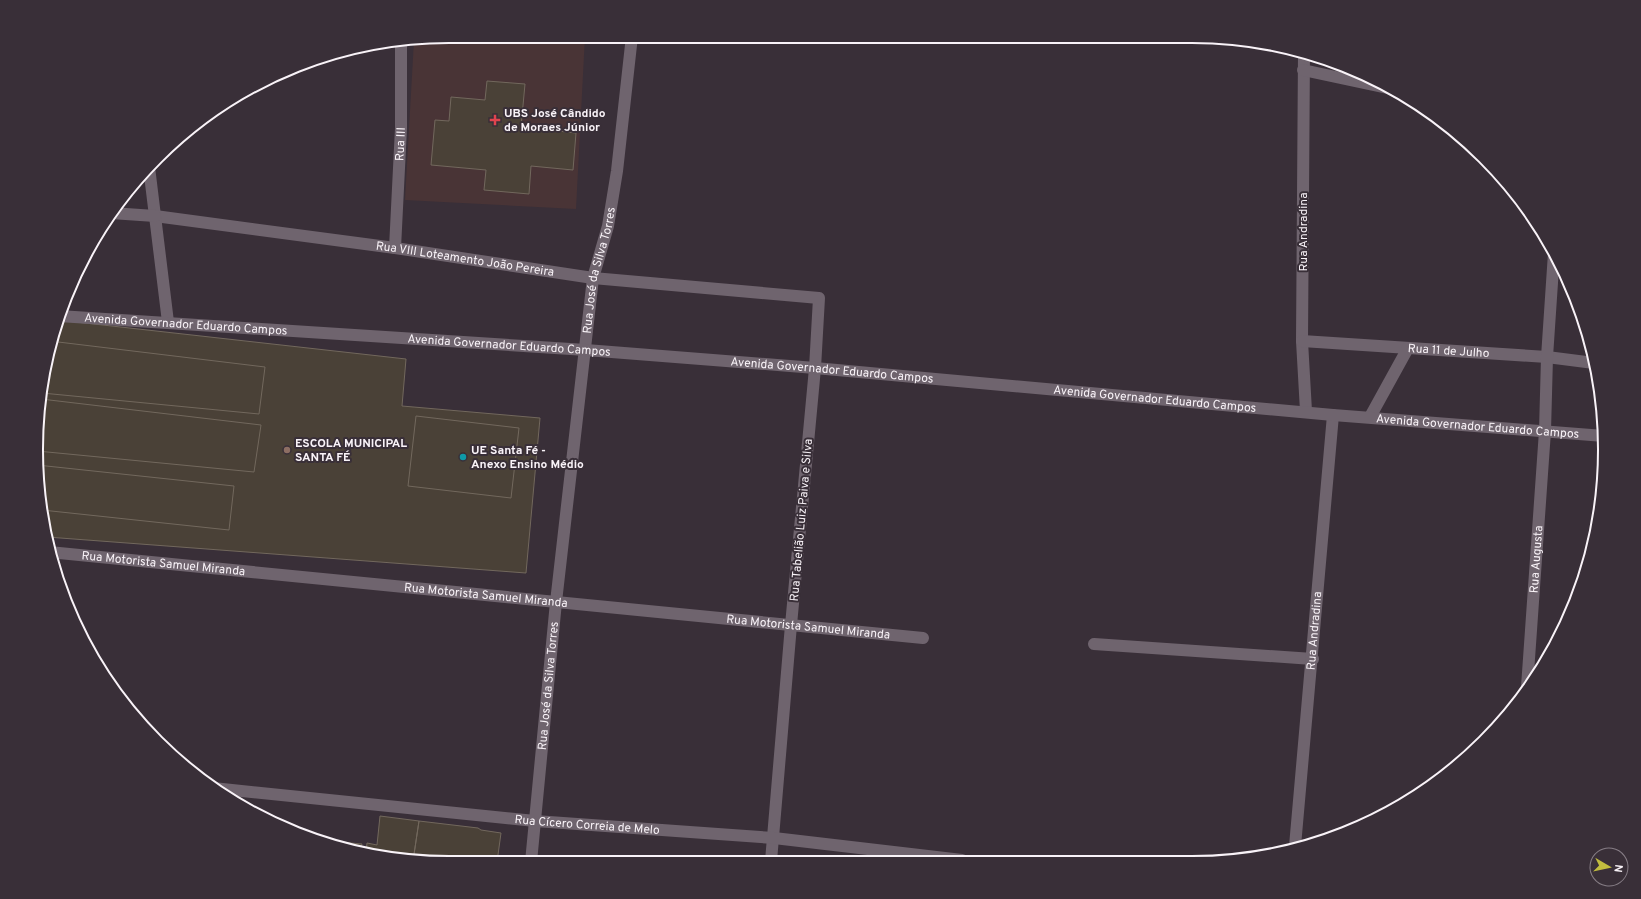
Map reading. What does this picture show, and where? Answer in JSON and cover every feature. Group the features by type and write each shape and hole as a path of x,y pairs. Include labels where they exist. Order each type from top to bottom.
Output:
{"street":[{"name":"Rua José da Silva Torres","path":"532,856 556,602 586,350 593,278 608,226 617,171 631,43"},
{"name":"Rua III","path":"395,248 401,128 401,46"},
{"name":"Rua Andradina","path":"1304,59 1302,341 1306,411"},
{"path":"1303,70 1369,84"},
{"path":"150,175 168,322"},
{"name":"Rua VIII Loteamento João Pereira","path":"119,214 155,216 395,248 593,278 819,298"},
{"path":"1545,431 1547,357 1553,264"},
{"name":"Rua Tabelião Luiz Paiva e Silva","path":"772,856 815,368 819,298"},
{"name":"Avenida Governador Eduardo Campos","path":"66,316 586,350 815,368 1306,411 1333,415 1597,435"},
{"name":"Rua 11 de Julho","path":"1302,341 1547,357 1588,362"},
{"path":"1370,417 1408,348"},
{"name":"Rua Andradina","path":"1296,842 1333,415"},
{"name":"Rua Augusta","path":"1528,677 1545,431"},
{"name":"Rua Motorista Samuel Miranda","path":"56,553 923,638"},
{"path":"1094,644 1313,659"},
{"name":"Rua Cícero Correia de Melo","path":"228,790 535,821 774,838 928,856"}],"shaded area":[{"name":"UBS José Cândido de Moraes Júnior","path":"450,43 585,43 576,209 405,200 414,45"}],"building":[{"path":"487,81 525,84 521,127 576,133 573,170 531,166 529,194 484,190 486,170 431,165 435,120 449,121 451,97 485,100"},
{"name":"ESCOLA MUNICIPAL SANTA FÉ","path":"64,321 406,359 402,406 540,418 526,573 53,537 46,503 43,450 44,423 46,396 51,370"},
{"path":"58,342 265,367 259,414 46,393"},
{"path":"46,400 261,425 254,472 43,452"},
{"name":"UE Santa Fé - Anexo Ensino Médio","path":"416,416 519,428 511,498 408,486"},
{"path":"44,466 234,486 229,530 47,511"},
{"path":"380,816 419,821 414,854 396,853 367,847 367,843 377,845"},
{"path":"419,821 478,828 481,830 501,833 498,856 414,854"},
{"path":"347,843 362,844 361,846"}],"place":[{"name":"UBS José Cândido de Moraes Júnior","path":"495,120"},
{"name":"ESCOLA MUNICIPAL SANTA FÉ","path":"287,450"},
{"name":"UE Santa Fé - Anexo Ensino Médio","path":"463,457"}]}
